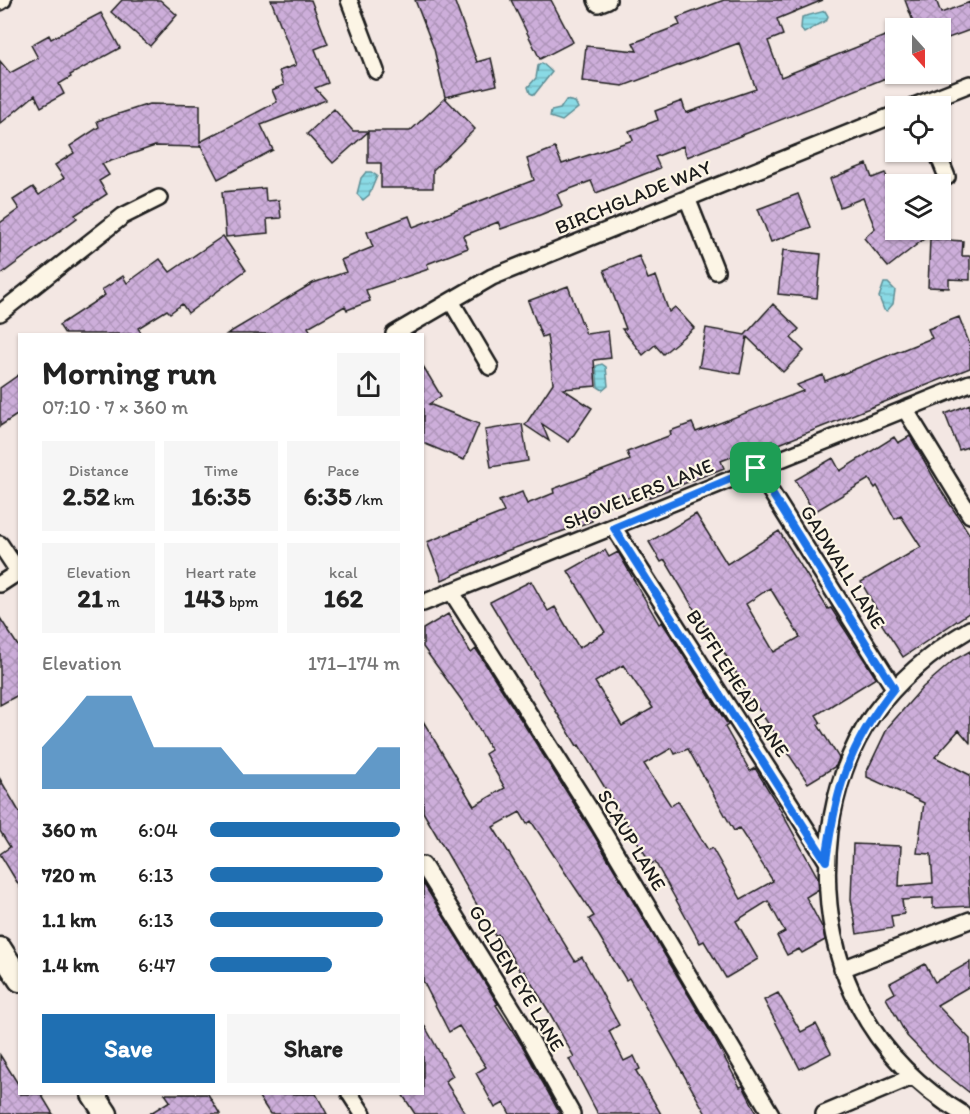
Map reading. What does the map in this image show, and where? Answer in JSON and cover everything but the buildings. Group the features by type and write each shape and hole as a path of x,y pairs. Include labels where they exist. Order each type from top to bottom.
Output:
{"street":[{"path":"349,0 376,71"},
{"path":"596,0 598,4 608,0"},
{"path":"941,96 970,84"},
{"name":"BIRCHGLADE WAY","path":"396,333 492,277 885,118"},
{"path":"0,313 123,216 159,198"},
{"path":"687,198 716,271"},
{"path":"451,301 489,367"},
{"name":"SHOVELERS LANE","path":"424,603 970,383"},
{"path":"905,409 970,515"},
{"name":"GADWALL LANE","path":"756,468 894,688"},
{"name":"BUFFLEHEAD LANE","path":"614,528 826,861"},
{"path":"0,544 18,571"},
{"path":"0,584 18,574"},
{"name":"SCAUP LANE","path":"451,591 589,808 771,1114"},
{"path":"963,1114 912,1077 870,1026 842,969 828,904 826,861 840,783 853,750 871,718 894,688 921,662 970,629"},
{"name":"GOLDEN EYE LANE","path":"424,867 510,1004 572,1114"},
{"path":"842,969 970,920"},
{"path":"0,949 18,977"},
{"path":"824,1114 912,1077"},
{"path":"94,1095 106,1114"},
{"path":"351,1095 363,1114"}],"water":[{"path":"825,11 828,16 827,20 804,33 801,28 802,17"},
{"path":"542,63 552,72 534,95 530,93 528,87 536,78 538,66"},
{"path":"566,100 575,102 578,108 562,121 550,117 551,111 560,109"},
{"path":"366,172 377,176 369,195 363,200 357,194 361,178"},
{"path":"884,283 888,283 895,290 893,304 887,311 884,310 879,297"},
{"path":"602,364 606,367 608,386 603,390 598,387 596,366"}],"route":[{"path":"756,468 894,688 871,718 853,750 840,783 826,861 614,528 756,468"}]}
